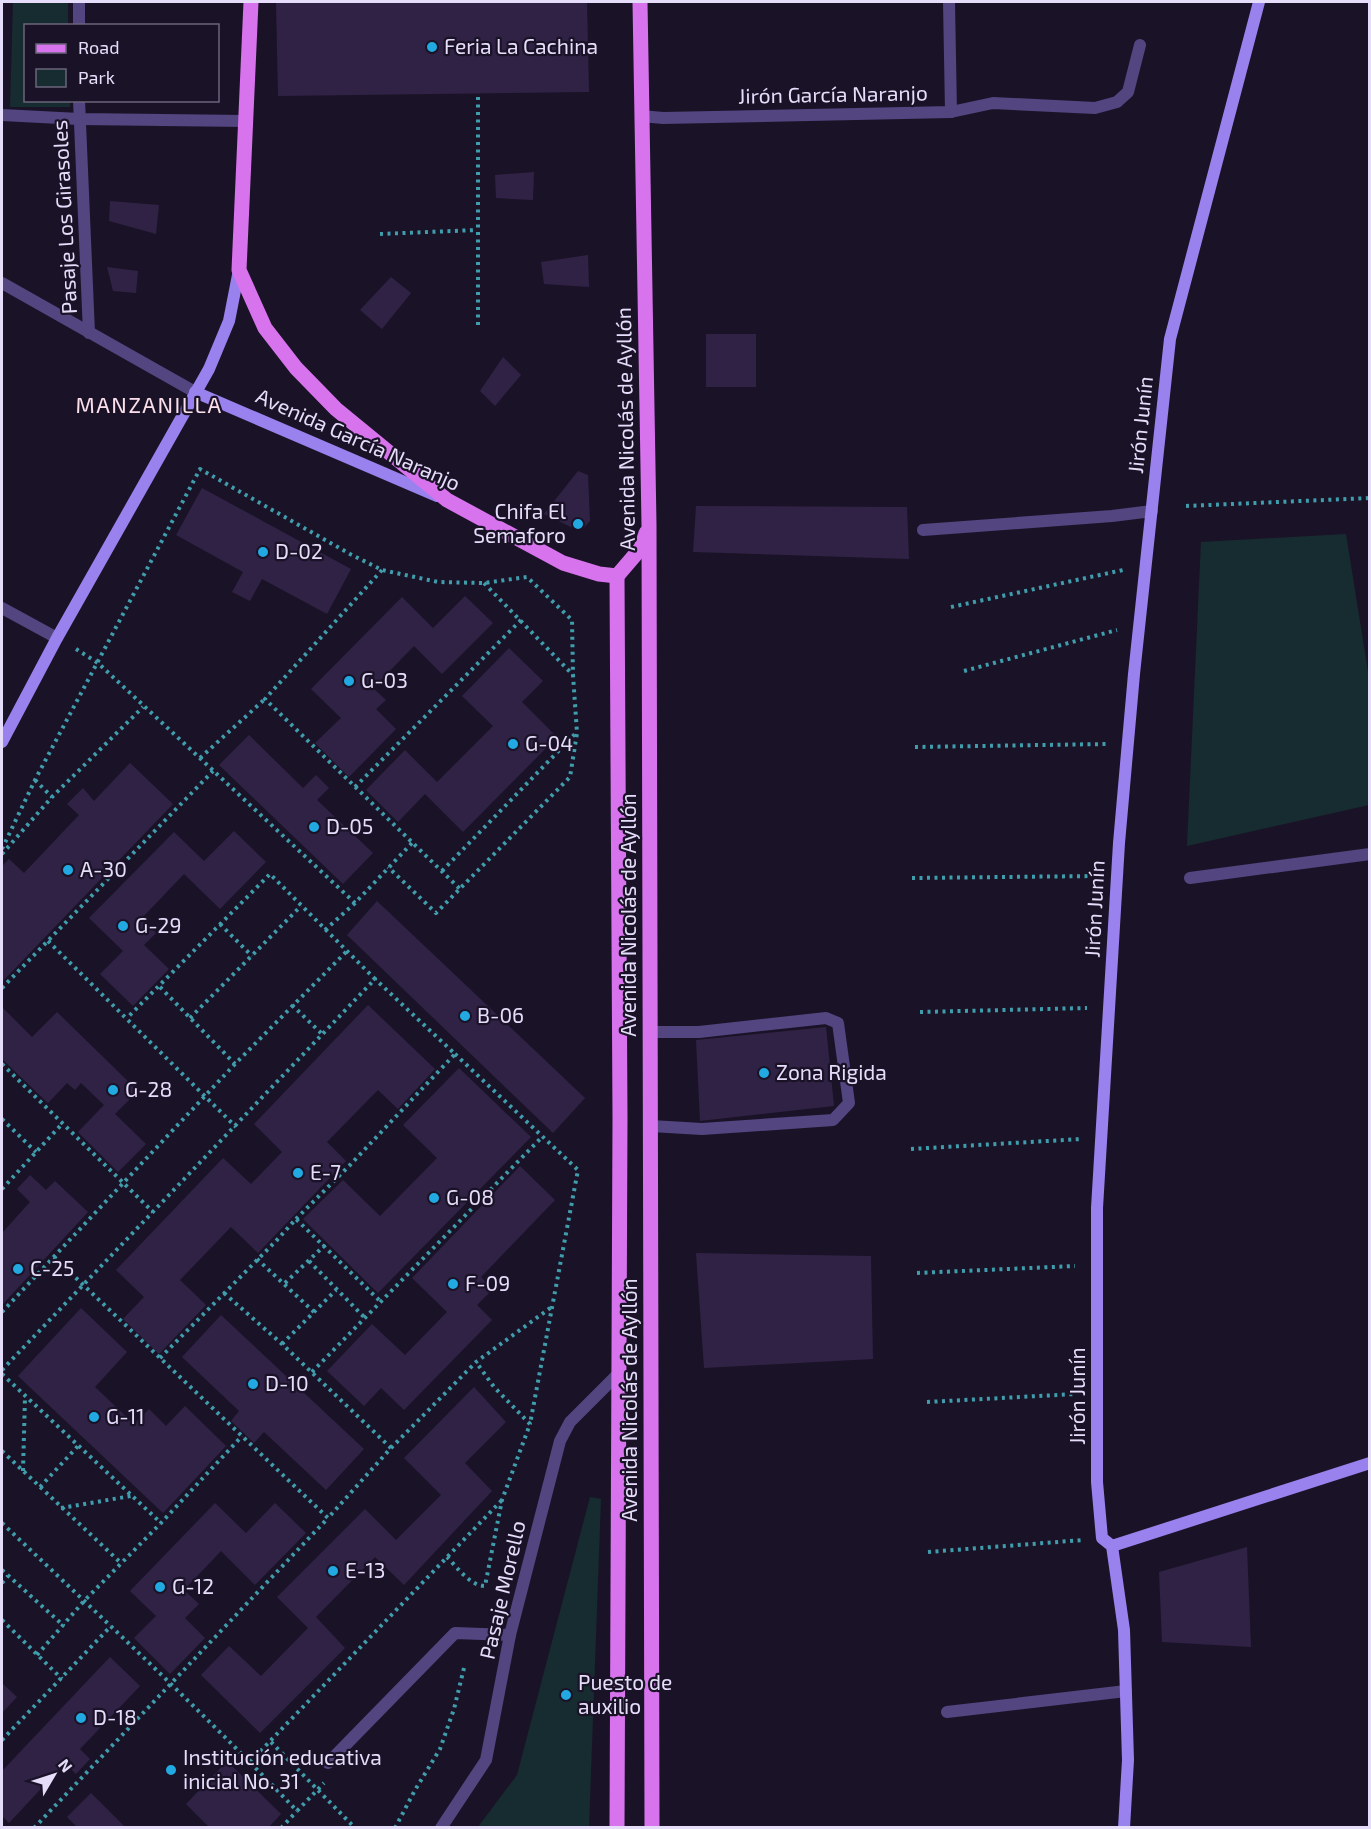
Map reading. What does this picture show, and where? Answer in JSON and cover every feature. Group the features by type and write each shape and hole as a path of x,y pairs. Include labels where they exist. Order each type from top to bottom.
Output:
{"main road":[{"path":"250,2 239,270 266,328 296,368 336,409 447,500"},
{"name":"Avenida Nicolás de Ayllón","path":"640,2 649,525 652,1827"},
{"name":"Avenida García Naranjo","path":"447,500 564,563 599,574 617,576"},
{"path":"617,576 640,548 649,525"},
{"name":"Avenida Nicolás de Ayllón","path":"617,576 620,1373 617,1827"}],"street":[{"path":"79,2 79,24"},
{"name":"Jirón García Naranjo","path":"641,116 663,118 951,112 949,2"},
{"name":"Jirón Junín","path":"1124,1827 1128,1760 1124,1630 1097,1482 1097,1208 1117,876 1139,624 1170,339 1259,2"},
{"path":"951,112 993,103 1095,108 1117,102 1128,92 1140,45"},
{"name":"Pasaje Los Girasoles","path":"79,102 89,333"},
{"path":"2,115 79,119 246,121"},
{"path":"2,742 57,638 209,369 229,321 239,270"},
{"name":"Avenida García Naranjo","path":"2,283 195,392 447,500"},
{"path":"923,530 1152,511"},
{"path":"2,608 57,638"},
{"path":"1190,878 1370,854"},
{"path":"651,1032 699,1032 826,1018 838,1023 849,1103 833,1120 702,1129 651,1126"},
{"name":"Pasaje Morello","path":"441,1827 486,1760 510,1635 560,1441 570,1422 620,1373"},
{"path":"1107,1542 1370,1463"},
{"path":"328,1763 455,1634 510,1635"},
{"path":"947,1712 1126,1691"}],"path":[{"path":"477,325 478,95"},
{"path":"380,234 476,230"},
{"path":"2,849 35,780 200,469 382,570 438,582 484,583 526,577 572,620 577,733 570,777 436,913 388,867"},
{"path":"1186,506 1370,498"},
{"path":"951,607 1146,566"},
{"path":"200,758 265,699 382,570"},
{"path":"484,583 573,675"},
{"path":"354,787 521,620"},
{"path":"964,671 1139,624"},
{"path":"57,638 98,663 142,707 355,903"},
{"path":"265,699 460,890"},
{"path":"2,854 52,797 142,707"},
{"path":"442,871 577,733"},
{"path":"915,747 1128,743"},
{"path":"2,988 213,771"},
{"path":"35,780 52,797"},
{"path":"325,930 355,903 412,843"},
{"path":"127,1018 270,874 375,979 578,1170 530,1424 502,1500 484,1586 478,1586 447,1557"},
{"path":"912,878 1117,876"},
{"path":"190,1018 301,906"},
{"path":"220,924 252,956"},
{"path":"48,941 236,1127"},
{"path":"2,1312 235,1064 347,951"},
{"path":"161,1524 2,1372 375,979"},
{"path":"160,987 235,1064"},
{"path":"292,1005 321,1034"},
{"path":"920,1012 1109,1007"},
{"path":"160,1358 350,1165 455,1054"},
{"path":"2,1064 153,1212"},
{"path":"2,1119 36,1152"},
{"path":"2,1189 62,1124"},
{"path":"312,1372 542,1137"},
{"path":"911,1149 1102,1138"},
{"path":"296,1219 381,1302"},
{"path":"285,1283 325,1245"},
{"path":"54,1257 328,1518"},
{"path":"257,1259 315,1312"},
{"path":"309,1261 365,1318"},
{"path":"917,1273 1098,1265"},
{"path":"282,1344 336,1290"},
{"path":"224,1293 282,1344 391,1448"},
{"path":"34,1827 328,1518 391,1448 476,1362 553,1306"},
{"path":"476,1362 494,1387 530,1424"},
{"path":"927,1402 1097,1393"},
{"path":"23,1471 25,1396"},
{"path":"37,1655 84,1601 161,1524 242,1436"},
{"path":"40,1487 78,1446"},
{"path":"2,1451 122,1564"},
{"path":"61,1508 132,1496"},
{"path":"250,1762 502,1500"},
{"path":"2,1522 171,1684 297,1811"},
{"path":"928,1552 1107,1542"},
{"path":"2,1570 64,1626"},
{"path":"2,1583 8,1576"},
{"path":"2,1620 62,1679"},
{"path":"2,1740 111,1626"},
{"path":"395,1827 440,1749 454,1709 464,1668"},
{"path":"271,1742 355,1827"},
{"path":"280,1827 325,1782"}],"green space":[{"path":"68,2 68,24 24,24 24,102 70,102 70,107 10,107 13,3"},
{"path":"1346,534 1369,678 1369,805 1187,846 1201,542"},
{"path":"590,1497 601,1499 589,1827 478,1827 517,1775"}],"building":[{"name":"Feria La Cachina","path":"276,2 587,2 589,92 278,96"},
{"path":"534,172 533,200 496,198 495,175"},
{"path":"110,201 159,205 156,234 109,221"},
{"path":"588,255 589,287 544,284 541,262"},
{"path":"107,267 138,271 136,293 113,291"},
{"path":"391,277 411,293 382,329 360,310"},
{"path":"706,334 756,334 756,387 706,387"},
{"path":"503,357 521,375 495,406 480,391"},
{"path":"578,471 588,475 590,521 583,529 575,529 544,514"},
{"name":"D-02","path":"202,488 351,569 327,614 262,579 250,601 232,592 243,572 176,535"},
{"path":"696,506 907,507 909,559 693,552"},
{"name":"G-03","path":"465,596 493,623 442,674 414,646 373,688 386,700 376,709 396,729 349,777 315,743 341,718 311,689 402,597 433,628"},
{"name":"G-04","path":"509,648 543,681 522,702 557,737 463,832 425,794 398,822 366,790 405,750 437,782 493,726 462,696"},
{"name":"D-05","path":"249,735 303,788 316,775 329,788 317,800 373,853 343,884 219,765"},
{"name":"A-30","path":"130,763 173,804 2,982 2,866 9,859 24,873 79,815 67,804 83,788 94,801"},
{"name":"G-29","path":"234,831 266,862 220,909 184,874 142,918 156,933 144,945 169,969 133,1006 100,974 123,951 89,918 174,832 204,861"},
{"name":"B-06","path":"377,901 585,1098 553,1133 347,935"},
{"name":"E-7","path":"368,1005 435,1069 398,1109 378,1090 327,1142 346,1161 258,1253 231,1227 180,1280 206,1305 159,1354 123,1319 144,1297 116,1270 223,1158 251,1184 282,1152 254,1124"},
{"name":"G-28","path":"2,1007 32,1037 57,1012 138,1091 115,1114 146,1144 118,1172 78,1132 104,1105 81,1083 75,1090 67,1083 48,1103 2,1059"},
{"name":"Zona Rigida","path":"826,1027 834,1106 700,1121 696,1040"},
{"name":"G-08","path":"459,1068 531,1137 378,1293 303,1219 343,1180 380,1216 437,1158 403,1125"},
{"name":"F-09","path":"520,1166 555,1200 481,1277 493,1289 477,1305 492,1320 404,1410 381,1388 364,1406 327,1371 372,1324 405,1355 447,1312 412,1278"},
{"name":"C-25","path":"30,1175 46,1190 55,1181 88,1212 2,1305 2,1233 30,1202 17,1189"},
{"path":"696,1253 871,1256 873,1359 704,1368"},
{"name":"G-11","path":"81,1308 127,1352 95,1387 134,1424 149,1409 166,1426 185,1406 226,1446 163,1513 18,1376"},
{"name":"D-10","path":"221,1315 364,1449 326,1490 264,1432 254,1443 231,1421 239,1411 182,1357"},
{"name":"E-13","path":"474,1387 506,1422 465,1463 492,1491 404,1585 375,1557 316,1617 345,1648 260,1733 201,1675 229,1646 261,1676 308,1628 277,1597 365,1509 396,1540 441,1495 404,1458"},
{"name":"G-12","path":"215,1503 246,1533 275,1503 306,1533 255,1585 221,1551 184,1590 199,1604 185,1618 205,1638 170,1674 134,1638 156,1616 130,1591"},
{"path":"1247,1547 1251,1647 1162,1642 1159,1572"},
{"name":"D-18","path":"110,1657 140,1686 80,1749 90,1759 76,1774 65,1763 9,1823 2,1816 2,1771"},
{"path":"2,1683 17,1697 2,1713"},
{"path":"227,1761 281,1814 268,1828 210,1828 186,1804"},
{"path":"91,1793 126,1828 78,1828 67,1817"}],"place":[{"name":"Feria La Cachina","path":"432,47"},
{"name":"Chifa El Semaforo","path":"578,524"},
{"name":"D-02","path":"263,552"},
{"name":"G-03","path":"349,681"},
{"name":"G-04","path":"513,744"},
{"name":"D-05","path":"314,827"},
{"name":"A-30","path":"68,870"},
{"name":"G-29","path":"123,926"},
{"name":"B-06","path":"465,1016"},
{"name":"Zona Rigida","path":"764,1073"},
{"name":"G-28","path":"113,1090"},
{"name":"E-7","path":"298,1173"},
{"name":"G-08","path":"434,1198"},
{"name":"C-25","path":"18,1269"},
{"name":"F-09","path":"453,1284"},
{"name":"D-10","path":"253,1384"},
{"name":"G-11","path":"94,1417"},
{"name":"E-13","path":"333,1571"},
{"name":"G-12","path":"160,1587"},
{"name":"Puesto de auxilio","path":"566,1695"},
{"name":"D-18","path":"81,1718"},
{"name":"Institución educativa inicial No. 31","path":"171,1770"}],"district":[{"name":"MANZANILLA","path":"149,405"}]}
